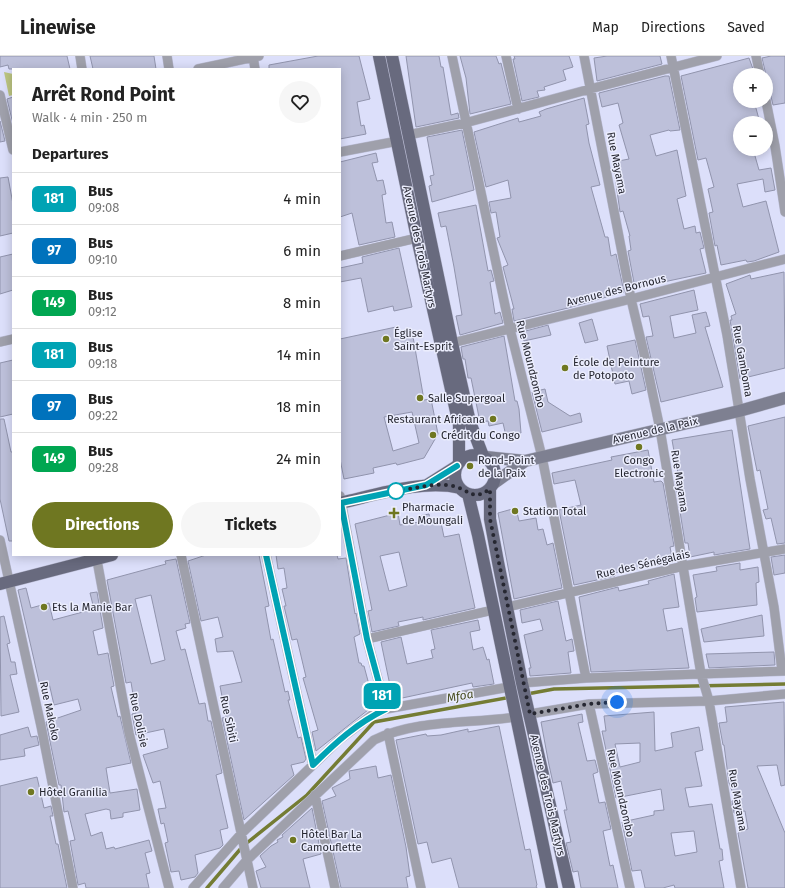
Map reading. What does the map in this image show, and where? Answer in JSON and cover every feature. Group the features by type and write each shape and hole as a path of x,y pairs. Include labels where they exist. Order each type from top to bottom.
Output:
{"main road":[{"name":"Avenue des Trois Martyrs","path":"379,56 403,138 470,422 485,457"},
{"name":"Avenue des Trois Martyrs","path":"392,56 417,238 459,425 458,464"},
{"name":"Avenue de la Paix","path":"485,457 525,461 739,411 785,398"},
{"path":"341,501 426,485 441,485 476,495 483,493 492,486 495,469 485,457 470,455 426,485"},
{"name":"Avenue de la Paix","path":"492,486 525,461"},
{"path":"458,464 456,479 464,491"},
{"name":"Avenue des Trois Martyrs","path":"492,486 490,519 529,712 569,888"},
{"name":"Avenue des Trois Martyrs","path":"464,491 478,535 552,888"},
{"path":"4,583 96,557"}],"street":[{"path":"80,56 82,68"},
{"path":"167,56 169,68"},
{"path":"202,68 255,56 255,68"},
{"name":"Rue Moundzombo","path":"452,56 465,123 510,329 542,457 568,594 586,678"},
{"path":"506,56 518,109"},
{"name":"Rue Mayama","path":"584,56 631,299 660,429 701,674 709,701 741,888"},
{"name":"Rue Gamboma","path":"670,56 727,335 750,479 765,553 784,671"},
{"path":"341,152 465,123 717,56"},
{"path":"756,56 759,68"},
{"path":"0,95 12,145"},
{"path":"767,108 785,212"},
{"path":"341,256 417,238"},
{"name":"Avenue des Bornous","path":"452,343 715,278 785,259"},
{"path":"0,342 12,339"},
{"path":"341,506 367,639 386,709"},
{"name":"Rue Makoko","path":"0,540 4,583 41,726 73,888"},
{"name":"Rue des Sénégalais","path":"507,606 568,594 684,566 785,549"},
{"name":"Rue Sibiti","path":"181,556 253,888"},
{"path":"266,556 313,765"},
{"name":"Rue Dolisie","path":"96,557 129,733 169,888"},
{"path":"367,639 493,610"},
{"path":"524,688 586,678 784,671"},
{"path":"193,888 241,836 338,740 357,725 386,709 510,691"},
{"path":"529,712 589,704 709,701 785,694"},
{"name":"Rue Moundzombo","path":"589,704 630,888"},
{"path":"223,888 247,860 374,740 388,733 407,728 448,723 490,721 515,714"},
{"path":"388,733 421,888"},
{"path":"315,795 335,888"}],"green space":[{"path":"4,72 12,74 12,95 9,96"}],"building":[{"path":"0,56 67,56 70,68 9,69 8,65 0,67"},
{"path":"90,56 154,56 156,68 93,68"},
{"path":"318,56 359,56 370,99 357,102 361,126 364,125 366,134 341,139 341,68 269,68 269,65"},
{"path":"406,56 439,56 441,67 443,67 451,115 458,113 459,118 416,127"},
{"path":"460,56 496,56 499,64 501,63 511,104 470,114 466,78"},
{"path":"514,56 569,56 573,67 563,70 566,80 544,87 545,90 537,91 539,97 522,101 513,59 515,59"},
{"path":"607,56 660,56 662,64 597,81 594,58"},
{"path":"771,56 785,56 785,103 773,105 773,68 764,68 762,58"},
{"path":"749,58 753,68 733,68 733,108 756,108 758,116 733,116 733,156 755,156 759,170 771,168 775,190 765,192 763,179 737,184 743,207 766,201 779,252 754,261 747,262 746,260 721,265 717,245 715,246 709,213 713,212 708,189 714,187 706,158 698,160 681,76"},
{"path":"669,76 680,130 669,130 650,135 656,156 677,150 686,196 677,199 684,229 695,226 696,233 700,232 704,248 700,249 706,273 635,288 628,251 631,250 630,236 623,211 620,212 613,162 629,159 619,125 623,123 618,103 602,107 599,93"},
{"path":"12,97 12,120 7,99"},
{"path":"584,98 589,124 586,125 589,143 600,185 591,187 605,237 608,237 611,256 616,254 624,292 514,321 512,309 514,309 503,267 508,265 497,238 500,237 496,212 491,213 489,202 511,198 508,180 486,187 474,132 518,118 519,122 541,116 539,112 546,109"},
{"path":"0,121 5,141 0,142"},
{"path":"462,130 474,190 432,202 429,186 432,185 430,176 434,175 427,137"},
{"path":"376,153 378,162 372,163 377,181 383,180 386,194 382,195 386,223 392,222 395,237 359,245 352,213 341,217 341,162"},
{"path":"8,177 12,199 12,233 0,236 0,178"},
{"path":"476,205 488,271 491,270 494,281 490,282 495,314 500,312 503,323 460,335 456,316 462,315 454,267 446,226 441,227 438,213"},
{"path":"399,248 412,307 394,311 393,306 368,312 361,278 341,282 341,268 363,263 362,257"},
{"path":"12,254 12,290 0,294 0,257"},
{"path":"784,272 785,368 740,379 730,320 732,320 731,316 736,314 726,284 750,275 751,279"},
{"path":"694,290 698,310 670,316 674,338 696,333 692,315 706,312 710,326 705,327 723,387 661,402 646,337 653,336 649,316 643,317 640,304"},
{"path":"592,319 598,340 585,343 579,323"},
{"path":"548,325 551,335 524,341 522,332"},
{"path":"396,327 397,334 412,331 424,400 431,399 438,434 424,458 397,465 396,463 373,468 374,473 344,479 341,464 341,339","holes":["412,412 419,443 393,451 384,417"]},
{"path":"504,336 515,401 517,401 519,409 521,433 506,436 503,423 489,426 488,421 480,422 471,378 468,378 465,359 463,359 461,347"},
{"path":"635,340 646,390 632,394 629,381 615,384 607,346"},
{"path":"12,360 12,414 0,417 0,363"},
{"path":"545,389 548,402 570,416 580,413 582,422 542,432 532,392"},
{"path":"785,417 785,543 777,544 771,518 766,519 763,510 768,509 760,470 757,471 748,426"},
{"path":"0,419 4,419 12,452 12,541 9,541 0,499"},
{"path":"732,430 750,549 714,555 714,552 690,557 688,543 685,543 675,480 679,479 672,440"},
{"path":"648,450 654,482 661,481 663,483 674,546 670,547 673,562 615,573 615,576 574,585 559,510 581,505 575,480 554,484 552,473 612,460 611,457"},
{"path":"516,508 519,521 536,518 538,530 543,529 547,545 553,543 562,588 514,599 498,513"},
{"path":"398,513 400,525 420,522 419,516 429,514 430,520 440,518 444,537 459,534 475,608 423,620 423,617 398,622 399,626 372,632 368,611 372,610 355,524","holes":["399,552 407,586 389,591 380,556"]},
{"path":"785,555 785,573 774,575 771,557"},
{"path":"203,556 259,556 269,606 265,607 271,640 273,639 285,692 288,691 290,700 288,700 298,738 301,737 306,759 304,762 291,765 294,775 244,820 222,718 226,717 220,686 242,682 233,651 217,652 215,639 223,637 218,617 201,621 188,561"},
{"path":"276,556 337,556 338,559 346,558 355,614 356,613 360,634 354,637 359,663 364,666 375,707 368,710 316,751 312,732 318,730 303,678 306,677 297,639 292,640 284,606 286,606 282,589 287,588 284,568 278,569"},
{"path":"176,559 190,623 185,624 186,628 176,631 181,650 185,649 199,704 205,703 208,721 211,721 222,773 216,775 228,828 220,830 223,845 220,848 195,855 198,873 195,877 181,880 179,871 171,872 165,843 168,842 164,823 161,824 158,809 166,808 160,781 153,783 143,755 168,748 164,729 136,735 132,714 136,713 131,682 126,683 107,580 166,564 165,561","holes":["151,595 165,660 151,664 135,599"]},
{"path":"740,563 740,570 758,567 759,582 756,583 757,605 697,612 695,598 697,597 693,575 717,571 716,567"},
{"path":"674,574 679,607 663,609 667,631 682,628 689,668 591,672 579,597 618,587 619,591 649,584 648,581"},
{"path":"26,588 31,608 49,603 53,620 94,609 90,593 97,592 103,628 93,631 98,655 108,653 114,686 111,687 118,717 120,716 131,763 106,768 110,793 137,789 140,810 123,813 123,817 111,819 110,810 106,809 85,814 91,836 102,832 106,849 114,847 115,849 149,840 152,851 145,853 150,873 146,874 149,888 86,888 85,883 78,885 70,841 75,840 68,811 64,812 61,785 59,785 46,722 81,710 78,699 54,705 49,683 40,686 18,590"},
{"path":"558,601 566,641 572,639 574,651 568,652 571,673 530,676 529,668 531,668 524,635 543,630 540,619 522,623 520,610"},
{"path":"762,615 764,636 704,642 701,629"},
{"path":"4,616 10,643 7,644 11,662 15,662 17,674 10,675 19,712 1,716 0,617"},
{"path":"478,620 480,630 470,632 473,650 483,647 487,660 489,659 494,684 473,687 472,683 393,700 381,642 401,637 407,664 433,658 431,650 435,649 431,630"},
{"path":"774,652 775,665 709,668 706,654"},
{"path":"784,702 785,785 781,786 777,765 757,766 785,833 785,888 748,888 738,833 748,829 745,811 734,813 732,801 736,801 729,783 724,745 719,723 727,722 725,707"},
{"path":"654,712 655,751 673,747 671,733 699,727 703,750 695,752 702,786 685,788 689,807 712,804 720,849 722,849 723,860 719,861 724,888 675,888 674,885 663,888 645,888 641,870 632,871 622,822 654,815 654,811 664,810 661,789 616,798 602,731 606,731 604,716","holes":["640,743 640,762 620,767 615,744","694,831 697,852 675,856 671,833"]},
{"path":"582,714 583,722 578,723 587,761 595,760 598,772 593,774 599,803 605,802 611,829 603,831 610,866 613,865 618,888 581,888 578,871 573,872 566,843 571,842 564,810 567,810 561,781 553,783 549,765 541,722"},
{"path":"499,726 525,850 530,849 537,888 459,888 451,858 432,863 427,842 418,844 396,740 426,734 427,736 441,735 468,729 468,732"},
{"path":"28,727 31,737 37,736 39,745 24,749 25,756 0,760 0,735"},
{"path":"376,766 378,778 391,775 406,847 410,876 406,877 408,888 341,888 322,801 336,796 332,788 350,779 349,771"},
{"path":"37,777 44,808 51,806 53,816 50,816 56,844 58,844 67,888 0,888 0,786"},
{"path":"312,808 321,854 303,859 310,888 261,888 256,871 266,867 260,856 278,842 277,840 283,837 282,835"}],"waterway":[{"name":"Mfoa","path":"527,694 554,689 785,684"},
{"name":"Mfoa","path":"207,888 243,846 307,795 374,722 511,697"}],"bus line":[{"name":"181","path":"341,503 426,485 457,466"},
{"name":"181","path":"266,556 313,765 338,740 357,725 386,709 367,639 341,503"}],"place":[{"name":"Église Saint-Esprit","path":"386,339"},
{"name":"École de Peinture de Potopoto","path":"565,368"},
{"name":"Salle Supergoal","path":"420,398"},
{"name":"Restaurant Africana","path":"493,419"},
{"name":"Crédit du Congo","path":"433,435"},
{"name":"Congo Electronic","path":"639,447"},
{"name":"Rond-Point de la Paix","path":"470,466"},
{"name":"Station Total","path":"515,511"},
{"name":"Pharmacie de Moungali","path":"394,513"},
{"name":"Ets la Manie Bar","path":"44,607"},
{"name":"Hôtel Granilia","path":"31,792"},
{"name":"Hôtel Bar La Camouflette","path":"293,840"}],"route":[{"path":"396,491 426,485 441,485 460,488 468,494 476,495 490,489 490,519 522,683 530,714 589,704 617,702"}]}
